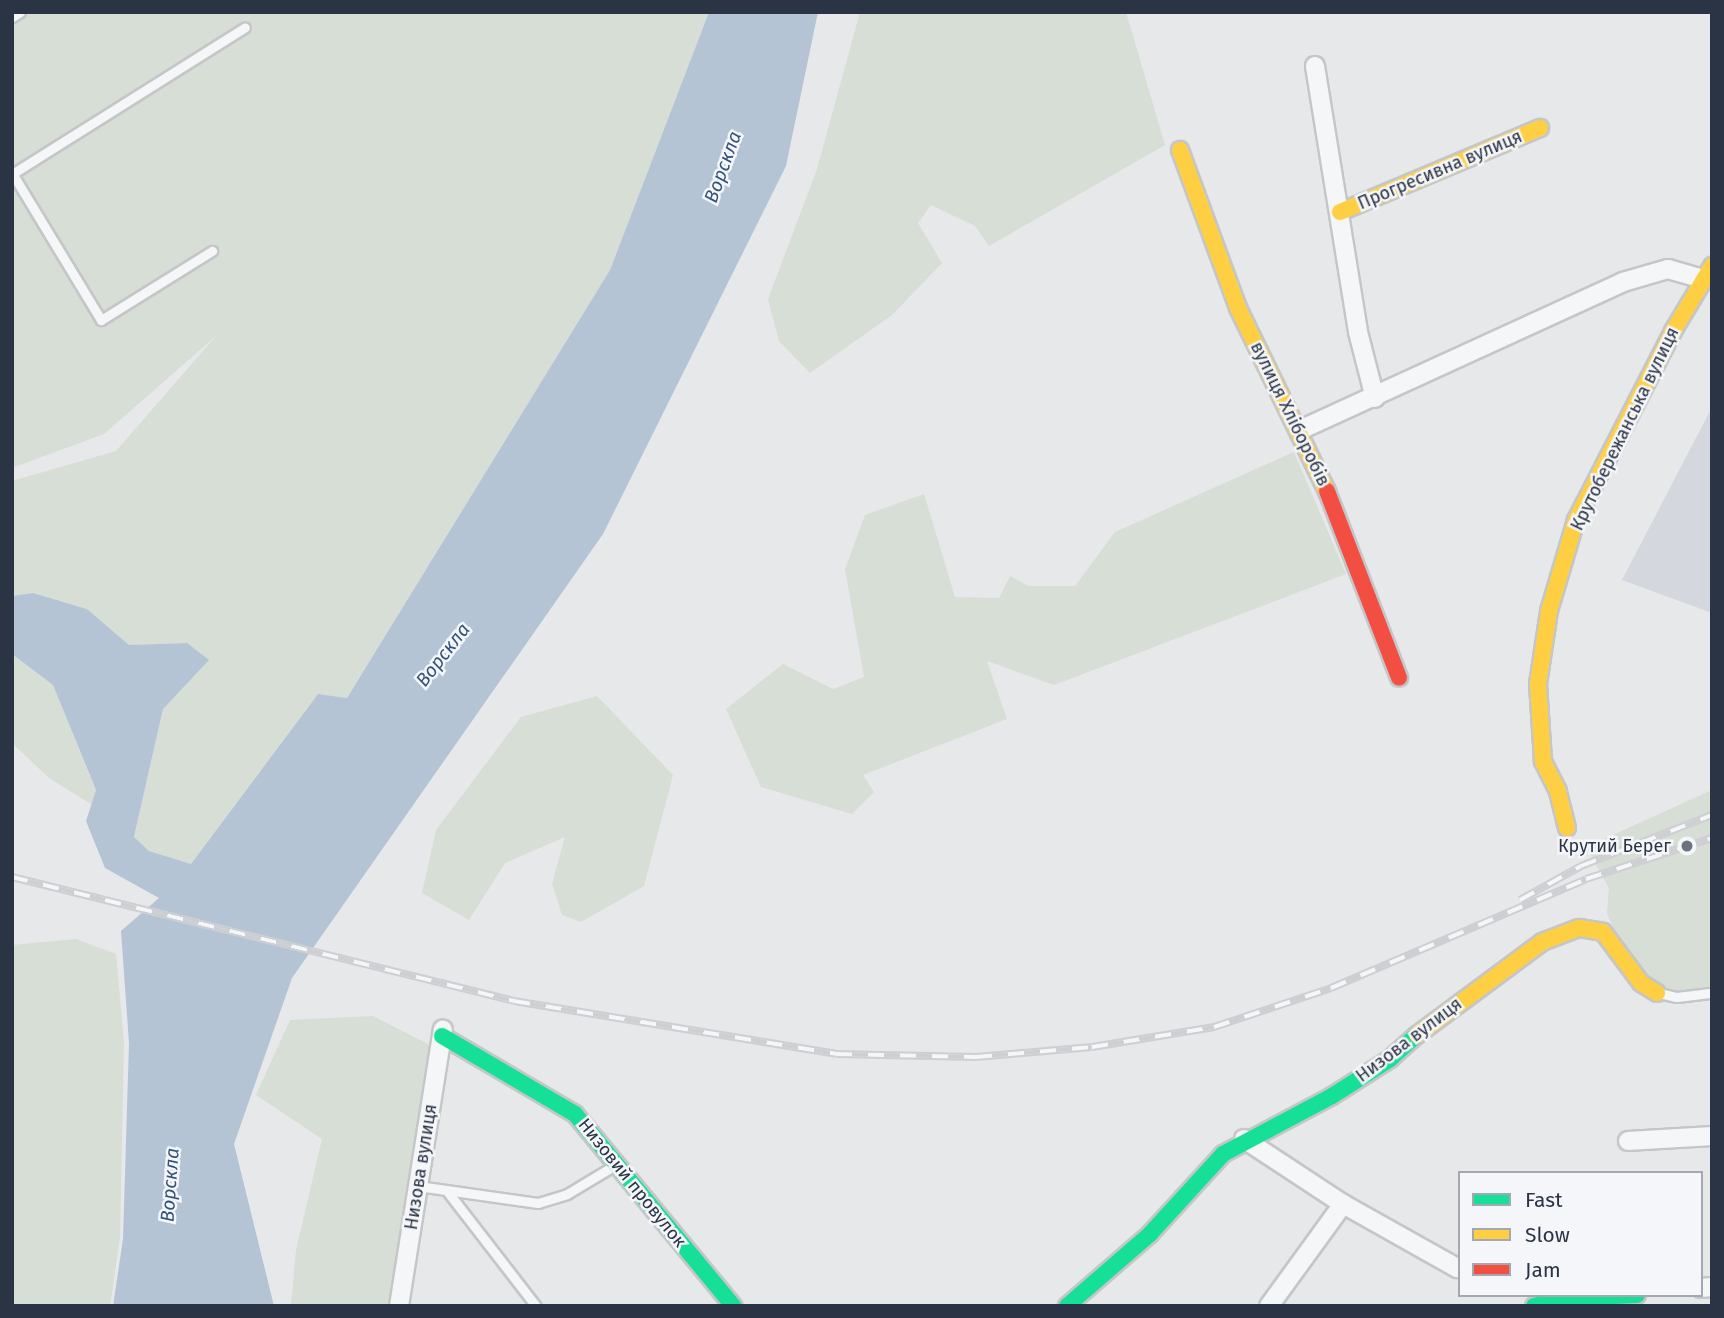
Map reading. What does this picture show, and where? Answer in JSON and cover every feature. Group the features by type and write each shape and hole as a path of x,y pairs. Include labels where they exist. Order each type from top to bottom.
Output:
{"street":[{"name":"Прогресивна вулиця","path":"1315,66 1358,332 1375,398"},
{"name":"Прогресивна вулиця","path":"1340,212 1540,128"},
{"name":"вулиця Хліборобів","path":"1180,150 1238,308 1300,429 1352,547 1399,678"},
{"name":"Крутобережанська вулиця","path":"1300,429 1375,398 1623,282 1668,269 1708,272 1576,520 1549,611 1538,684 1543,761 1558,791 1567,828"},
{"name":"Низова вулиця","path":"1067,1306 1150,1234 1223,1154 1244,1139 1332,1096 1367,1074 1435,1019 1554,936 1579,928 1603,932 1641,983 1657,993"},
{"name":"Низова вулиця","path":"400,1306 443,1032"},
{"name":"Низовий провулок","path":"443,1032 575,1114 619,1163 733,1306"},
{"path":"1628,1142 1712,1136"},
{"path":"1244,1139 1343,1204 1457,1268"},
{"path":"1269,1306 1343,1204"},
{"path":"1534,1305 1620,1297"}],"lane":[{"path":"12,17 20,12"},
{"path":"212,251 101,320 12,174 244,27"},
{"path":"1657,993 1677,997 1712,993"},
{"path":"418,1186 538,1203 567,1194 619,1163"},
{"name":"Низова вулиця","path":"446,1191 536,1306"}],"shaded area":[{"path":"12,12 709,12 610,270 347,698 318,694 191,864 149,851 134,838 163,709 187,643 129,645 87,609 33,593 12,596 12,481 116,451 216,336 104,434 12,468"},
{"path":"860,12 1126,12 1165,145 989,246 975,226 931,205 918,223 942,263 892,315 810,373 779,341 768,299 817,169"},
{"path":"1712,407 1712,613 1622,580"},
{"path":"1294,452 1346,574 1054,685 987,661 1007,719 863,775 874,792 852,814 761,787 726,709 783,664 833,689 864,677 845,569 865,515 924,494 955,597 999,598 1010,576 1029,586 1075,586 1115,532"},
{"path":"12,654 53,685 96,791 91,804 49,778 12,743"},
{"path":"597,696 673,775 644,886 581,922 562,915 552,884 565,837 505,863 469,920 422,893 436,830 521,717"},
{"path":"1712,790 1712,992 1673,996 1643,978 1615,934 1607,913 1609,888 1586,847"},
{"path":"76,939 116,954 124,1042 120,1238 110,1306 12,1306 12,945"},
{"path":"373,1016 432,1046 390,1306 291,1306 296,1250 322,1139 256,1095 290,1020"}],"water":[{"name":"Ворскла","path":"709,12 818,12 786,166 603,534 292,978 234,1144 274,1306 113,1306 123,1239 129,1043 121,931 159,898 105,868 86,821 96,790 53,685 12,654 12,596 33,593 87,609 129,645 187,643 209,660 163,709 134,837 149,851 191,864 318,694 347,698 610,270"}],"railway":[{"path":"1520,900 1581,866 1712,815"},
{"path":"12,877 514,1001 836,1054 976,1057 1092,1047 1214,1027 1331,988 1586,879 1712,838"}],"traffic: fast":[{"path":"1067,1306 1150,1234 1223,1154 1332,1096 1390,1059 1417,1035"},
{"path":"442,1036 575,1114 733,1306"},
{"path":"1534,1306 1569,1298 1592,1297"}],"traffic: slow":[{"path":"1340,212 1540,128"},
{"path":"1180,150 1238,308 1327,491"},
{"path":"1567,828 1558,791 1543,761 1538,684 1549,611 1576,520 1673,331 1712,266"},
{"path":"1417,1035 1542,942 1579,928 1603,932 1641,983 1657,993"}],"traffic: jam":[{"path":"1327,491 1399,678"}],"place":[{"name":"Крутий Берег","path":"1687,846"}]}
